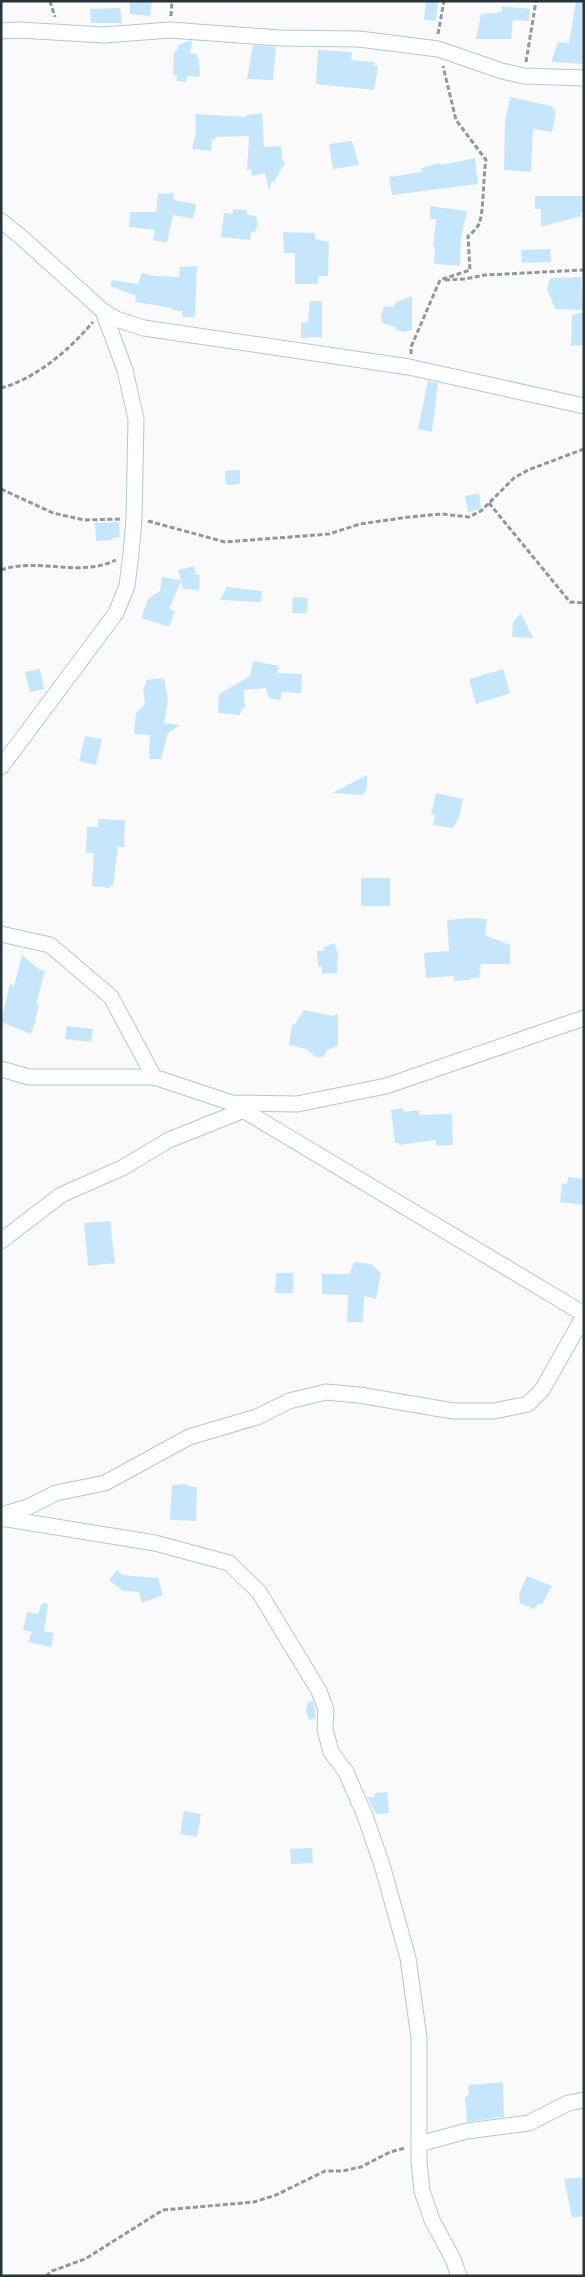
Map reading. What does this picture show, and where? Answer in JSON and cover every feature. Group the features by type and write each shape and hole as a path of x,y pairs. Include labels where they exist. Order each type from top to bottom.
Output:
{"street":[{"path":"1,32 20,30 104,35 170,30 280,38 359,39 438,49 502,71 524,76 584,78"},
{"path":"1,221 103,311 116,319 144,328 410,367 584,406"},
{"path":"1,767 116,612 127,586 134,519 136,419 125,370 103,311"},
{"path":"1,934 50,945 111,997 154,1077"},
{"path":"1,1241 61,1195 122,1168 169,1140 238,1106 297,1104 386,1086 584,1018"},
{"path":"1,1069 29,1076 154,1077 238,1106 584,1315 542,1390 528,1404 494,1410 453,1411 359,1395 326,1392 289,1401 256,1417 189,1437 106,1483 56,1493 28,1507 1,1517"},
{"path":"1,1517 155,1543 229,1562 260,1592 319,1691 326,1710 325,1729 331,1752 346,1772 365,1816 397,1914 408,1958 419,2038 418,2144 422,2191 432,2220 453,2260 458,2276"},
{"path":"418,2144 467,2131 529,2123 568,2103 584,2100"}],"path":[{"path":"410,367 411,347 440,280 470,270 468,236 479,224 486,160 456,120 436,42 444,1"},
{"path":"524,76 536,1"},
{"path":"440,280 465,279 485,274 584,270"},
{"path":"1,388 24,379 51,363 82,335 103,311"},
{"path":"1,489 53,513 84,520 134,519 152,522 225,542 329,534 360,524 410,517 442,514 470,517 489,504 514,478 528,470 584,449"},
{"path":"489,504 570,602 584,603"},
{"path":"1,570 21,566 94,568 131,552"},
{"path":"46,2276 52,2271 85,2259 163,2210 254,2202 276,2195 325,2171 342,2171 361,2167 390,2152 418,2144"}],"building":[{"path":"130,1 152,1 150,16 130,14"},
{"path":"426,1 438,1 436,21 424,20"},
{"path":"576,1 584,1 584,64 551,62 558,42 569,43"},
{"path":"501,6 530,9 529,21 513,20 511,39 476,39 481,14 502,12"},
{"path":"120,8 122,23 91,23 90,9"},
{"path":"192,41 190,53 197,54 197,59 199,59 200,77 187,76 186,82 176,81 177,75 173,75 174,52 178,49 178,45"},
{"path":"253,45 276,47 273,80 247,79"},
{"path":"318,50 352,52 351,60 374,62 374,65 378,66 374,90 316,84"},
{"path":"510,97 551,106 556,112 552,132 533,129 531,172 504,170 505,122"},
{"path":"262,113 264,147 281,146 282,159 285,163 273,184 273,179 269,190 265,173 252,176 251,169 247,170 249,136 215,137 215,140 212,139 211,151 192,149 196,132 195,114 246,117 246,115"},
{"path":"352,141 359,165 333,169 329,144"},
{"path":"475,158 478,184 392,195 389,177 422,172 421,168 440,163 441,165"},
{"path":"173,193 174,200 196,204 193,219 173,215 167,243 153,240 155,230 129,227 130,212 156,212 158,194"},
{"path":"535,196 584,196 584,212 581,213 581,216 541,227 541,209 535,209"},
{"path":"430,206 467,211 461,238 460,266 434,264 435,247 433,247 436,219 430,219"},
{"path":"234,209 246,210 248,215 256,216 258,224 255,232 251,232 250,240 221,237 224,213 232,214"},
{"path":"283,232 315,233 315,239 329,242 328,276 318,276 318,284 295,284 295,253 284,253"},
{"path":"550,249 551,262 522,263 521,250"},
{"path":"197,266 195,317 182,317 182,311 172,310 172,308 135,302 136,296 110,286 112,280 138,284 142,273 154,276 179,277 180,267"},
{"path":"581,277 583,310 555,309 547,289 550,278"},
{"path":"412,296 412,330 403,332 395,329 396,327 382,323 381,316 384,306 393,307 396,302"},
{"path":"310,301 322,301 322,337 301,338 301,323 308,322"},
{"path":"584,312 584,345 571,346 572,315"},
{"path":"428,381 438,383 432,432 418,429"},
{"path":"240,470 240,484 226,485 225,471"},
{"path":"479,493 481,509 468,512 465,496"},
{"path":"119,522 120,537 112,538 113,540 96,541 95,523"},
{"path":"194,566 196,575 200,575 199,590 183,589 181,581 169,609 175,611 169,627 141,618 148,599 160,591 162,577 181,580 178,570"},
{"path":"227,587 262,591 261,602 220,600"},
{"path":"293,597 308,598 307,613 292,613"},
{"path":"521,613 533,638 512,637 513,622"},
{"path":"253,661 279,666 277,673 302,674 301,693 282,692 280,700 269,698 266,688 244,690 245,709 242,708 240,715 218,713 219,694 250,676"},
{"path":"40,669 44,689 30,692 25,672"},
{"path":"503,669 510,693 476,704 469,679"},
{"path":"164,678 168,700 164,723 180,725 168,733 161,759 149,759 150,735 134,734 136,713 145,704 143,687 146,684 146,680"},
{"path":"85,736 102,739 96,765 79,761"},
{"path":"367,775 367,788 363,795 332,793"},
{"path":"436,793 463,799 459,817 453,828 433,825 435,815 431,815"},
{"path":"98,819 125,820 124,847 118,847 113,886 110,885 110,888 92,886 94,853 86,853 87,827 98,827"},
{"path":"361,878 390,878 390,906 361,906"},
{"path":"487,919 485,935 510,945 510,964 481,964 479,978 470,978 470,980 454,981 454,976 426,978 424,953 449,951 447,920"},
{"path":"334,943 338,953 337,973 322,974 322,966 318,966 317,951 323,951 324,947"},
{"path":"22,955 40,970 45,971 36,1004 39,1005 36,1020 31,1034 1,1022 10,984 14,986"},
{"path":"304,1010 333,1016 338,1013 338,1045 326,1051 325,1056 317,1058 306,1049 289,1045 292,1025 294,1025"},
{"path":"67,1026 93,1029 91,1042 65,1039"},
{"path":"402,1108 404,1112 419,1110 419,1115 452,1114 453,1145 436,1146 436,1140 399,1145 399,1143 395,1143 391,1110"},
{"path":"568,1177 584,1179 584,1205 560,1202 562,1183 567,1184"},
{"path":"110,1221 115,1263 88,1266 84,1223"},
{"path":"354,1262 371,1264 381,1273 376,1299 364,1296 363,1322 347,1322 348,1295 322,1294 322,1274 349,1274"},
{"path":"276,1273 293,1273 293,1293 275,1293"},
{"path":"186,1484 197,1487 196,1521 170,1520 172,1485"},
{"path":"117,1570 123,1575 158,1578 163,1595 142,1603 139,1592 123,1591 109,1580"},
{"path":"527,1576 552,1586 542,1604 538,1604 534,1609 520,1603 519,1594"},
{"path":"42,1603 48,1604 44,1631 54,1633 51,1647 28,1642 32,1632 23,1630 27,1612 38,1614"},
{"path":"313,1701 316,1718 309,1720 306,1711 308,1702"},
{"path":"387,1792 389,1813 376,1814 367,1797 375,1797 375,1793"},
{"path":"184,1811 201,1814 197,1837 180,1834"},
{"path":"312,1848 313,1863 291,1864 290,1849"},
{"path":"503,2082 504,2117 467,2122 465,2097 469,2094 468,2085"},
{"path":"584,2177 584,2216 572,2218 564,2179"}]}
